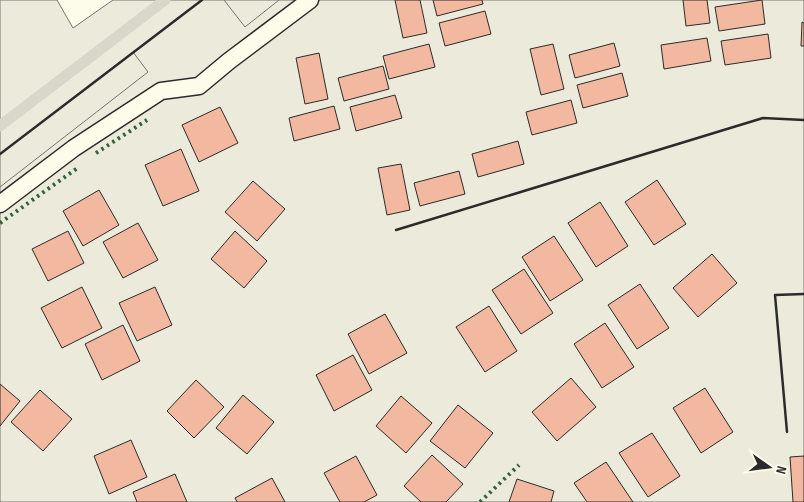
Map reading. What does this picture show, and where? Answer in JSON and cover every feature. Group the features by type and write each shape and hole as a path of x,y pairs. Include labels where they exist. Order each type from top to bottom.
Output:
{"lane":[{"path":"0,204 74,148 161,91 198,86 310,0"}],"shaded area":[{"path":"0,0 57,0 73,28 113,0 804,0 804,502 0,502"},
{"path":"224,0 279,0 245,27"},
{"path":"133,52 148,72 0,187 0,154"}],"building":[{"path":"395,0 420,0 427,33 403,38"},
{"path":"433,0 482,0 483,4 437,16"},
{"path":"683,0 707,0 710,23 686,26"},
{"path":"762,0 765,24 719,31 715,7"},
{"path":"485,11 491,34 445,46 439,23"},
{"path":"802,22 804,23 804,46 801,46"},
{"path":"768,34 771,58 725,65 721,41"},
{"path":"707,38 711,61 664,69 661,45"},
{"path":"614,43 620,66 575,78 569,55"},
{"path":"429,44 435,67 389,79 383,56"},
{"path":"553,44 564,89 541,95 530,49"},
{"path":"319,53 328,99 305,104 296,58"},
{"path":"383,66 389,89 344,101 338,78"},
{"path":"622,73 628,96 583,108 577,85"},
{"path":"395,95 402,118 356,131 350,107"},
{"path":"571,100 577,123 532,135 526,112"},
{"path":"334,106 340,129 294,141 289,118"},
{"path":"220,107 238,143 199,162 182,125"},
{"path":"518,141 524,164 478,177 472,154"},
{"path":"181,149 199,191 163,206 145,165"},
{"path":"401,164 410,210 387,215 378,168"},
{"path":"459,171 465,194 420,206 414,183"},
{"path":"657,180 686,224 654,245 625,202"},
{"path":"253,181 285,209 257,241 225,212"},
{"path":"99,190 119,225 83,246 63,211"},
{"path":"600,202 628,246 596,267 568,223"},
{"path":"138,223 158,260 123,278 103,242"},
{"path":"68,231 84,263 48,281 32,249"},
{"path":"235,231 267,261 244,288 211,259"},
{"path":"554,236 583,280 550,301 522,257"},
{"path":"712,254 737,283 698,317 673,288"},
{"path":"524,269 553,313 521,334 492,290"},
{"path":"640,284 669,328 637,349 608,305"},
{"path":"82,287 102,328 62,348 41,308"},
{"path":"155,287 172,325 137,341 119,303"},
{"path":"489,306 517,351 485,372 456,327"},
{"path":"385,314 407,353 369,374 348,334"},
{"path":"605,323 634,367 602,388 574,344"},
{"path":"123,325 140,361 102,380 85,344"},
{"path":"353,355 372,390 334,411 316,375"},
{"path":"571,378 596,407 557,441 532,412"},
{"path":"196,380 224,407 194,438 167,411"},
{"path":"0,384 20,401 0,426"},
{"path":"705,388 733,432 701,453 673,408"},
{"path":"40,390 72,419 43,451 11,422"},
{"path":"243,395 274,422 247,454 216,428"},
{"path":"401,396 432,423 406,453 376,426"},
{"path":"458,405 493,433 465,468 430,441"},
{"path":"652,433 680,476 648,497 619,453"},
{"path":"131,440 147,477 109,494 94,456"},
{"path":"432,455 463,484 446,502 421,502 404,486"},
{"path":"356,456 377,495 364,502 340,502 324,473"},
{"path":"804,456 804,502 793,502 790,457"},
{"path":"606,462 633,502 587,502 574,483"},
{"path":"175,474 187,502 137,502 133,492"},
{"path":"272,478 285,502 237,502 235,498"},
{"path":"517,479 554,491 551,502 509,502"}],"waterway":[{"path":"0,126 165,0"}],"hedge":[{"path":"96,153 147,120"},
{"path":"0,223 79,167"},
{"path":"480,502 519,465"}],"wall":[{"path":"0,154 202,0"},
{"path":"396,230 763,118 804,120"},
{"path":"787,432 775,295 804,294"}]}
